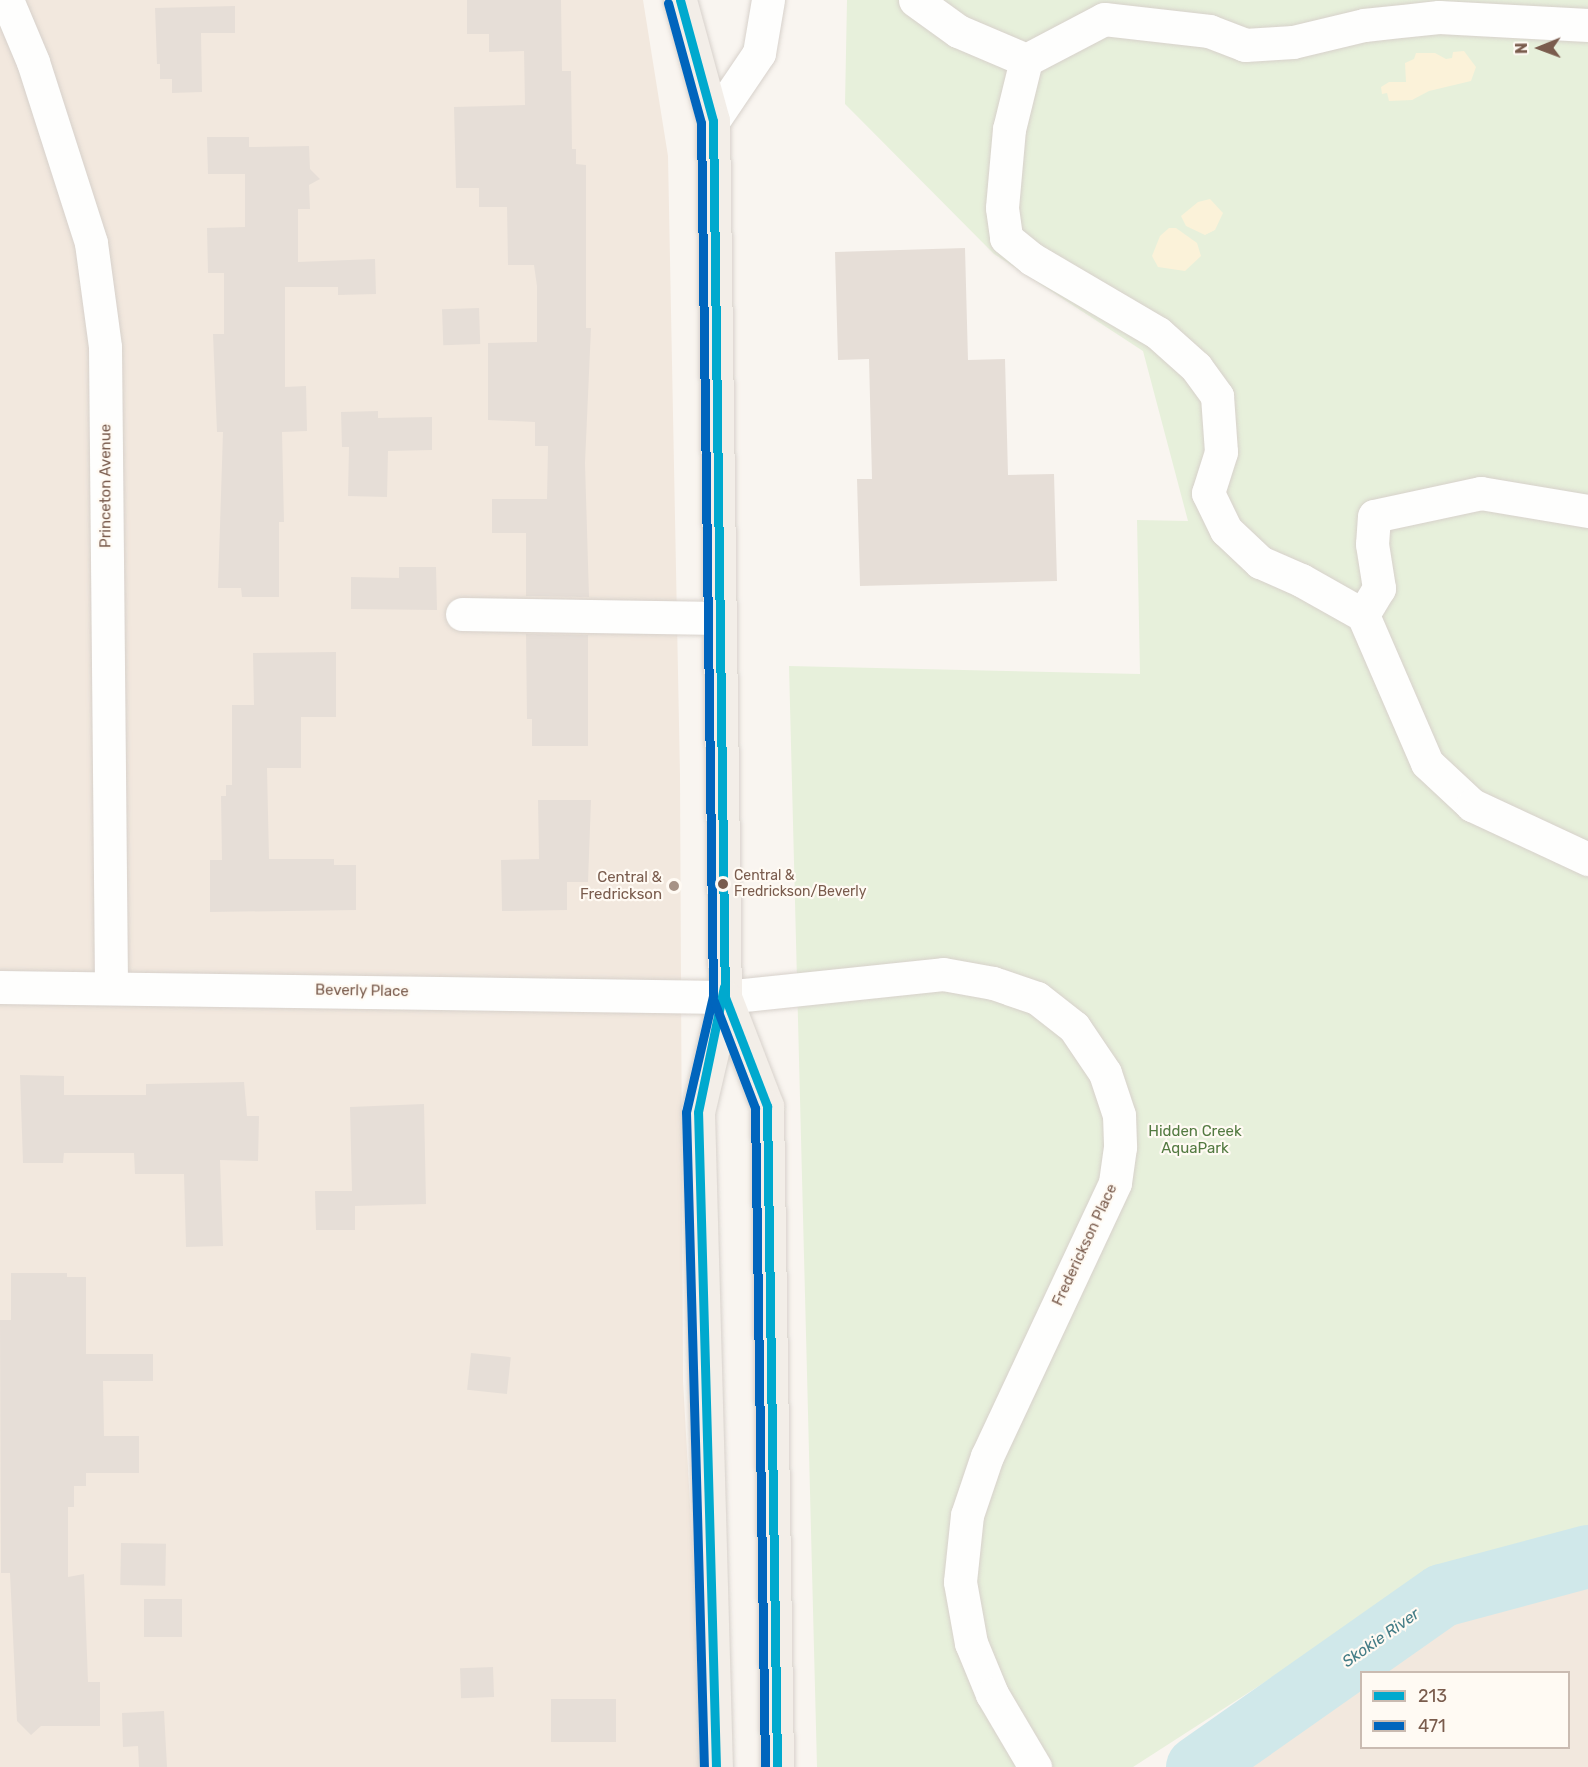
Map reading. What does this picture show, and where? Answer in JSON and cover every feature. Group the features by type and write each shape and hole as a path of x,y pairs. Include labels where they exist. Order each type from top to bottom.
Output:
{"main road":[{"path":"680,0 713,121 725,998 698,1112 716,1767"},
{"path":"725,998 768,1106 777,1767"}],"street":[{"path":"713,121 759,53 768,0"},
{"path":"915,0 958,31 1026,60"},
{"name":"Princeton Avenue","path":"8,3 33,62 91,243 105,347 111,987"},
{"path":"1588,25 1439,17 1364,25 1293,42 1245,45 1209,31 1104,19 1026,60 1009,129 1002,208 1006,238 1032,259 1158,333 1196,367 1217,396 1221,452 1208,494 1226,530 1260,562 1301,580 1363,615 1427,763 1472,805 1588,859"},
{"path":"1363,615 1379,588 1372,544 1374,516 1481,493 1588,511"},
{"path":"462,614 720,618"},
{"name":"Frederickson Place","path":"725,998 943,974 993,982 1037,998 1074,1027 1105,1073 1119,1115 1120,1148 1115,1183 987,1456 967,1515 960,1582 970,1643 992,1694 1034,1766"},
{"name":"Beverly Place","path":"0,987 725,998"}],"shaded area":[{"path":"0,0 643,0 668,156 680,775 683,1381 705,1767 0,1767"},
{"path":"1588,1584 1588,1767 1248,1767 1360,1688 1360,1749 1570,1749 1570,1671 1383,1671 1454,1622"}],"green space":[{"name":"Hidden Creek AquaPark","path":"847,0 1588,0 1588,1528 1436,1572 1133,1767 817,1767 789,666 1140,674 1137,520 1188,521 1143,351 994,254 845,104"}],"sand":[{"path":"1464,51 1476,67 1471,81 1429,91 1412,100 1389,101 1387,93 1382,94 1381,87 1389,82 1406,82 1405,63 1414,59 1416,53 1435,53 1446,59 1452,58 1453,52"},
{"path":"1210,199 1223,213 1215,230 1205,235 1186,226 1181,216 1198,202"},
{"path":"1169,228 1176,228 1197,243 1201,256 1185,271 1158,267 1152,256 1160,236"}],"building":[{"path":"467,0 561,0 562,71 571,71 572,149 576,149 576,164 586,165 586,328 591,328 585,463 589,597 526,596 526,533 492,533 492,499 547,499 548,446 535,446 535,422 488,420 488,343 537,342 537,286 534,265 508,265 507,207 479,207 479,188 456,188 454,107 525,105 524,51 489,52 489,34 467,34"},
{"path":"235,6 235,33 201,33 202,92 172,93 172,79 160,79 160,64 157,64 155,8"},
{"path":"207,137 249,137 249,147 309,146 310,169 320,179 309,185 310,209 298,209 298,262 375,259 376,294 338,295 338,287 285,287 285,387 306,386 307,431 282,432 284,522 279,522 279,597 242,597 241,588 218,588 223,432 217,432 213,334 224,334 224,273 208,273 207,228 245,227 245,174 208,174"},
{"path":"965,248 968,360 1005,359 1008,475 1054,474 1057,581 860,586 857,479 872,479 869,359 838,360 835,252"},
{"path":"479,308 480,344 443,345 442,309"},
{"path":"378,411 378,418 432,417 432,450 388,451 387,497 348,496 349,447 342,447 341,412"},
{"path":"399,567 436,567 437,610 351,609 351,577 399,578"},
{"path":"526,634 588,635 588,746 532,746 532,719 527,719"},
{"path":"336,652 336,717 301,717 301,768 267,768 269,859 334,859 334,865 356,865 356,910 210,912 210,860 222,860 221,796 226,796 226,785 232,785 232,705 254,705 253,653"},
{"path":"538,800 591,800 588,882 567,882 567,910 502,911 501,860 539,859"},
{"path":"20,1075 64,1076 64,1095 146,1095 146,1084 244,1082 247,1116 259,1116 258,1161 220,1160 223,1246 186,1247 184,1174 135,1174 134,1153 64,1153 63,1163 23,1163"},
{"path":"424,1104 426,1204 355,1206 355,1230 316,1230 315,1191 352,1191 350,1107"},
{"path":"11,1273 67,1273 67,1277 86,1277 86,1354 153,1354 153,1381 103,1381 104,1436 139,1436 139,1473 86,1473 86,1486 74,1486 74,1507 68,1507 68,1577 84,1574 88,1682 100,1682 100,1726 41,1726 31,1735 17,1721 10,1573 1,1573 0,1320 11,1320"},
{"path":"471,1353 511,1357 507,1394 467,1390"},
{"path":"121,1543 166,1544 165,1586 120,1585"},
{"path":"144,1599 182,1599 182,1637 144,1637"},
{"path":"493,1667 494,1697 461,1698 460,1668"},
{"path":"551,1699 616,1699 616,1742 551,1742"},
{"path":"164,1711 167,1767 139,1767 138,1746 123,1747 122,1713"}],"waterway":[{"name":"Skokie River","path":"1197,1767 1442,1595 1588,1556"}],"transit line":[{"name":"213","path":"680,0 713,121 725,997 767,1106 777,1767"},
{"name":"471","path":"668,3 701,123 713,996 686,1112 704,1767"},
{"name":"213","path":"716,1767 698,1112 724,987"},
{"name":"471","path":"714,1001 755,1108 765,1767"}],"place":[{"name":"Central & Fredrickson/Beverly","path":"723,884"},
{"name":"Central & Fredrickson","path":"674,886"}]}
